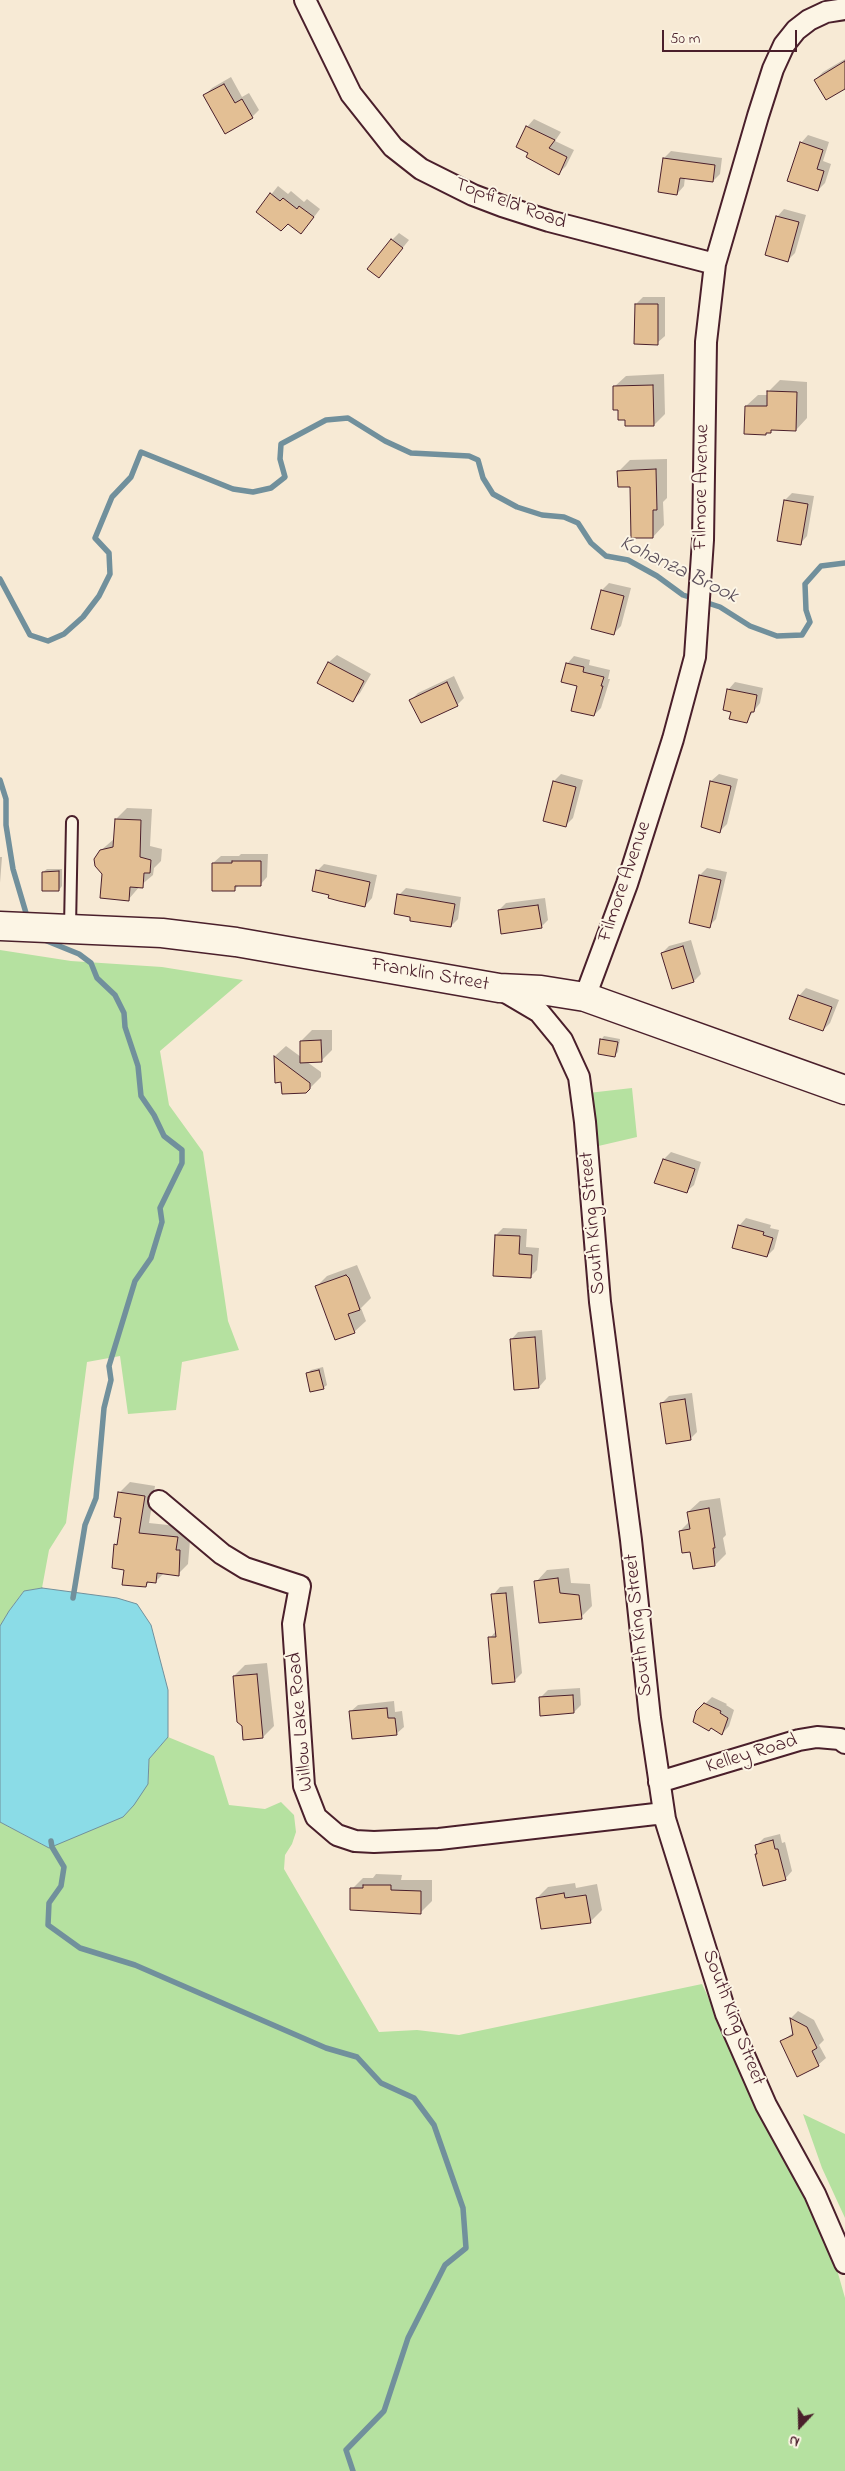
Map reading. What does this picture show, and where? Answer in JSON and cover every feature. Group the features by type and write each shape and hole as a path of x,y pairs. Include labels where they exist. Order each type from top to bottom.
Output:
{"main road":[{"name":"Franklin Street","path":"0,926 162,933 236,942 498,988 541,990 585,997 845,1090"}],"street":[{"name":"Topfield Road","path":"305,0 351,94 393,147 422,169 473,195 502,206 550,221 716,264"},
{"name":"Filmore Avenue","path":"585,997 627,884 674,739 695,657 699,602 706,342 716,264 758,116 773,68 784,45 796,30 809,20 826,12 845,8"},
{"name":"South King Street","path":"498,988 539,1012 562,1040 579,1077 585,1122 600,1302 664,1813 726,2014 766,2105 815,2194 845,2263"},
{"name":"Willow Lake Road","path":"159,1501 222,1554 245,1568 300,1586 294,1624 304,1786 316,1817 337,1835 355,1841 374,1842 439,1839 664,1813"},
{"name":"Kelley Road","path":"659,1782 799,1740 817,1737 840,1739 845,1743"}],"lane":[{"path":"70,928 72,822"}],"green space":[{"path":"0,950 71,961 162,967 243,980 160,1051 169,1105 203,1152 228,1321 239,1350 182,1362 176,1410 128,1414 120,1356 87,1362 66,1523 49,1550 42,1588 24,1591 0,1626"},
{"path":"632,1088 637,1137 577,1151 571,1095"},
{"path":"168,1737 214,1756 229,1805 265,1809 281,1802 294,1815 296,1832 292,1844 285,1855 284,1869 379,2032 417,2030 459,2035 702,1984 773,2136 832,2252 845,2298 845,2471 0,2471 0,1822 49,1848 148,1784 149,1759"},
{"path":"803,2114 845,2134 845,2218 822,2168"}],"water":[{"path":"42,1588 117,1598 137,1604 151,1625 168,1690 168,1737 149,1759 148,1784 134,1805 123,1817 49,1848 0,1822 0,1626 24,1591"}],"building":[{"path":"845,61 845,89 826,100 814,80"},
{"path":"224,84 235,103 242,99 253,118 225,134 203,95"},
{"path":"526,126 555,140 549,148 567,157 559,175 526,157 528,153 516,147"},
{"path":"800,142 823,150 817,169 824,171 818,191 787,181"},
{"path":"663,158 715,165 713,182 680,178 677,195 658,192"},
{"path":"270,193 280,201 283,198 297,209 299,206 314,217 301,234 288,224 281,231 256,212"},
{"path":"776,216 799,222 788,262 765,255"},
{"path":"391,239 403,248 379,278 367,269"},
{"path":"635,304 658,304 658,345 634,344"},
{"path":"653,385 654,426 625,426 625,420 618,420 618,410 613,410 613,386"},
{"path":"767,391 797,392 796,431 771,430 771,433 766,433 766,435 744,434 745,406 767,406"},
{"path":"656,469 657,510 653,510 653,538 631,538 630,487 618,487 617,471"},
{"path":"784,500 808,504 801,545 777,541"},
{"path":"601,590 624,596 614,635 591,629"},
{"path":"328,662 364,681 353,702 317,683"},
{"path":"566,663 584,667 583,672 604,677 594,716 571,711 577,686 561,682"},
{"path":"447,682 458,706 421,723 409,700"},
{"path":"727,689 757,695 754,712 751,712 747,723 729,719 731,712 723,710"},
{"path":"553,781 576,787 566,827 543,821"},
{"path":"710,781 731,786 720,833 701,827"},
{"path":"115,819 141,820 140,857 151,860 150,873 144,873 143,888 130,887 129,901 100,898 102,874 95,866 94,859 100,850 113,847"},
{"path":"232,861 261,861 261,886 235,886 235,891 212,891 212,863 232,863"},
{"path":"316,870 370,882 365,907 328,898 329,895 312,891"},
{"path":"59,871 59,891 42,891 42,872"},
{"path":"699,875 721,880 710,928 689,923"},
{"path":"397,894 455,904 451,927 410,921 410,917 394,914"},
{"path":"538,905 542,928 501,934 498,910"},
{"path":"683,946 694,982 672,989 661,953"},
{"path":"798,995 832,1007 823,1031 789,1019"},
{"path":"600,1039 618,1042 615,1057 598,1054"},
{"path":"321,1040 322,1062 300,1063 300,1041"},
{"path":"274,1056 310,1083 310,1089 306,1093 282,1094 281,1082 275,1083"},
{"path":"663,1159 695,1169 687,1193 654,1183"},
{"path":"738,1225 764,1232 763,1235 773,1238 767,1257 732,1248"},
{"path":"495,1235 520,1236 519,1254 532,1255 531,1278 493,1276"},
{"path":"346,1275 349,1278 360,1310 348,1314 355,1333 335,1340 315,1286"},
{"path":"535,1337 539,1388 514,1390 510,1339"},
{"path":"319,1370 324,1389 310,1392 306,1373"},
{"path":"685,1399 691,1440 666,1444 660,1403"},
{"path":"118,1492 145,1496 139,1533 178,1537 176,1550 180,1550 179,1576 157,1573 156,1583 147,1582 146,1587 122,1585 124,1570 112,1568 114,1544 117,1545 121,1518 114,1517"},
{"path":"709,1508 715,1548 713,1548 715,1566 693,1569 690,1552 682,1553 679,1531 690,1529 687,1512"},
{"path":"558,1578 560,1593 579,1595 582,1619 539,1623 534,1581"},
{"path":"506,1593 515,1682 492,1684 488,1637 496,1637 491,1594"},
{"path":"257,1674 263,1738 243,1740 242,1726 237,1722 233,1676"},
{"path":"573,1695 574,1713 540,1716 539,1697"},
{"path":"704,1703 721,1711 720,1713 728,1718 722,1735 711,1728 709,1731 693,1722 696,1711"},
{"path":"387,1708 388,1718 395,1718 397,1735 352,1739 349,1711"},
{"path":"773,1840 775,1849 778,1849 786,1880 763,1886 755,1854 757,1854 755,1845"},
{"path":"363,1885 391,1885 391,1890 421,1891 421,1914 350,1910 350,1888 363,1888"},
{"path":"564,1893 565,1898 586,1895 591,1923 541,1929 536,1898"},
{"path":"790,2018 807,2027 817,2048 812,2051 819,2066 797,2077 780,2041 793,2035"}],"waterway":[{"name":"Kohanza Brook","path":"0,579 30,635 48,641 64,634 83,617 99,596 110,574 109,553 95,538 112,497 131,477 141,452 233,489 253,492 271,488 285,477 280,459 281,444 326,420 348,418 385,441 411,453 469,456 478,460 483,478 493,494 517,507 542,515 564,517 578,523 591,543 606,556 628,560 657,576 683,595 720,607 750,626 777,636 802,635 810,622 806,610 805,584 821,566 845,563"},
{"path":"0,780 6,799 6,825 13,869 29,918"},
{"path":"44,937 47,941 79,954 91,963 97,978 115,995 124,1013 125,1027 138,1066 141,1096 154,1115 164,1136 182,1150 182,1163 160,1208 162,1222 151,1258 135,1281 109,1366 111,1380 104,1408 96,1498 85,1525 73,1598"},
{"path":"51,1841 52,1847 64,1867 61,1886 49,1903 48,1925 80,1948 135,1965 326,2048 357,2057 381,2083 414,2098 434,2125 463,2208 466,2248 445,2265 408,2338 384,2411 346,2450 353,2471"}]}
